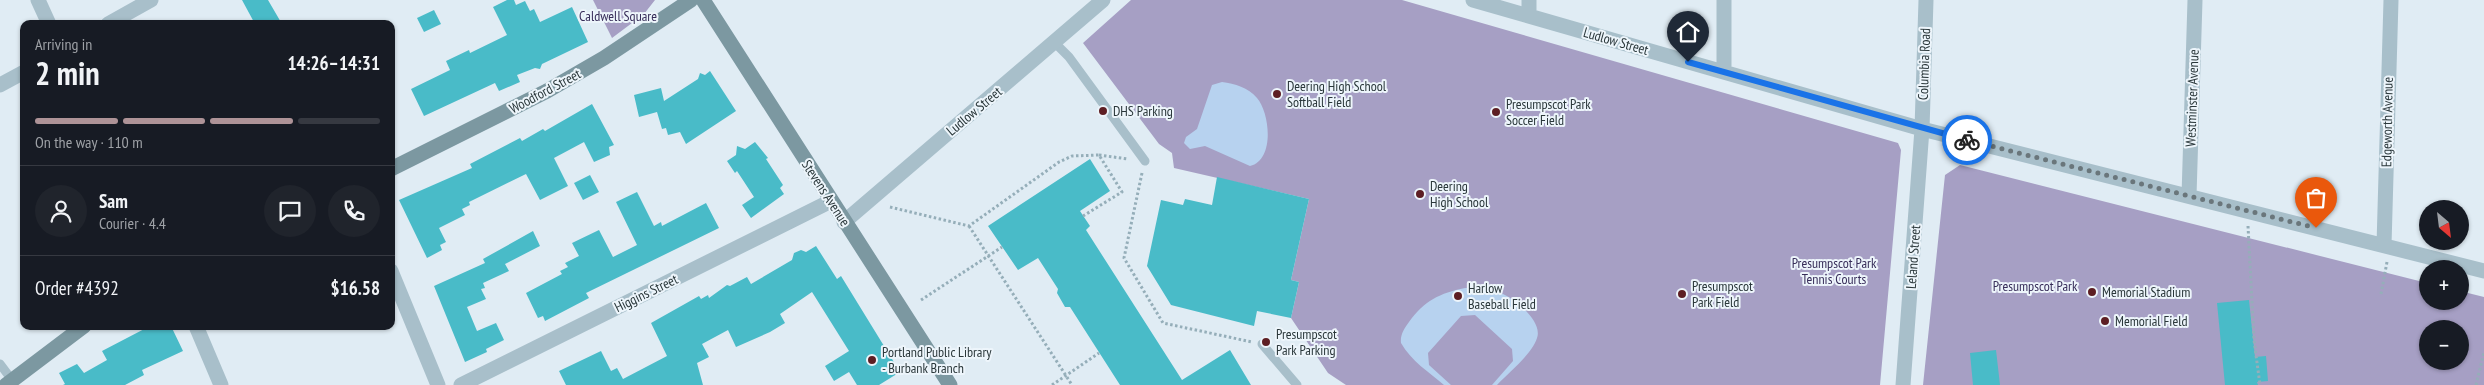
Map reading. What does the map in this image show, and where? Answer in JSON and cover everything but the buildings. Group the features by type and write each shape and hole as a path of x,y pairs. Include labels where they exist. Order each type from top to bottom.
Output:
{"main road":[{"name":"Woodford Street","path":"395,168 547,91 604,58 691,0"},
{"name":"Stevens Avenue","path":"703,0 950,385"},
{"path":"9,382 79,330"}],"street":[{"path":"38,0 47,20"},
{"path":"115,20 151,0"},
{"name":"Ludlow Street","path":"844,222 1103,0"},
{"name":"Ludlow Street","path":"1473,0 1922,129 2484,271"},
{"path":"1529,0 1529,16"},
{"path":"1724,0 1724,72"},
{"name":"Columbia Road","path":"1922,129 1926,0"},
{"name":"Westminster Avenue","path":"2189,196 2194,0"},
{"name":"Edgeworth Avenue","path":"2387,245 2390,0"},
{"path":"0,85 20,74"},
{"name":"Leland Street","path":"1903,385 1922,129"},
{"name":"Higgins Street","path":"461,385 831,200"},
{"path":"395,281 438,385"},
{"path":"198,330 221,385"}],"lane":[{"path":"1055,43 1069,57 1145,161"},
{"path":"1262,344 1297,385"},
{"path":"0,364 9,382"}],"path":[{"path":"1083,216 1122,192 1099,155"},
{"path":"969,226 1059,162 1072,156 1099,155 1145,161 1124,258 1163,323 1262,344"},
{"path":"890,207 969,226 1072,385"},
{"path":"2247,210 2254,340 2260,385"},
{"path":"2381,294 2387,245"},
{"path":"921,300 1002,247"},
{"path":"2476,385 2484,352"},
{"path":"1052,385 1100,353"}],"green space":[{"name":"Caldwell Square","path":"593,0 655,0 644,14 612,38"},
{"name":"Deering High School","path":"1131,0 1402,0 1898,143 1901,150 1880,385 1346,385 1328,373 1291,318 1299,282 1291,280 1309,199 1174,168 1172,153 1159,144 1083,43"},
{"name":"Presumpscot Park","path":"1960,165 2419,281 2419,310 2469,310 2469,293 2484,297 2484,385 1923,385 1945,175"}],"sand":[{"path":"1222,82 1250,91 1257,98 1265,114 1268,135 1267,146 1258,162 1250,166 1205,146 1190,149 1184,143 1186,137 1197,129 1212,85"},
{"path":"1465,288 1484,289 1503,294 1521,306 1536,325 1538,332 1534,344 1520,363 1497,385 1492,385 1513,361 1512,349 1475,315 1461,316 1428,353 1429,365 1451,385 1444,385 1421,366 1410,356 1401,343 1401,337 1409,322 1427,303 1440,295"}],"way so far":[{"path":"1967,140 2316,228"}],"place":[{"name":"Deering High School Softball Field","path":"1277,94"},
{"name":"DHS Parking","path":"1103,111"},
{"name":"Presumpscot Park Soccer Field","path":"1496,112"},
{"name":"Deering High School","path":"1420,194"},
{"name":"Memorial Stadium","path":"2092,292"},
{"name":"Presumpscot Park Field","path":"1682,294"},
{"name":"Harlow Baseball Field","path":"1458,296"},
{"name":"Memorial Field","path":"2105,321"},
{"name":"Presumpscot Park Parking","path":"1266,342"},
{"name":"Portland Public Library - Burbank Branch","path":"872,360"}],"route":[{"path":"1688,62 1922,129 1967,140"}],"park label":[{"name":"Presumpscot Park Tennis Courts","path":"1834,272"}]}
